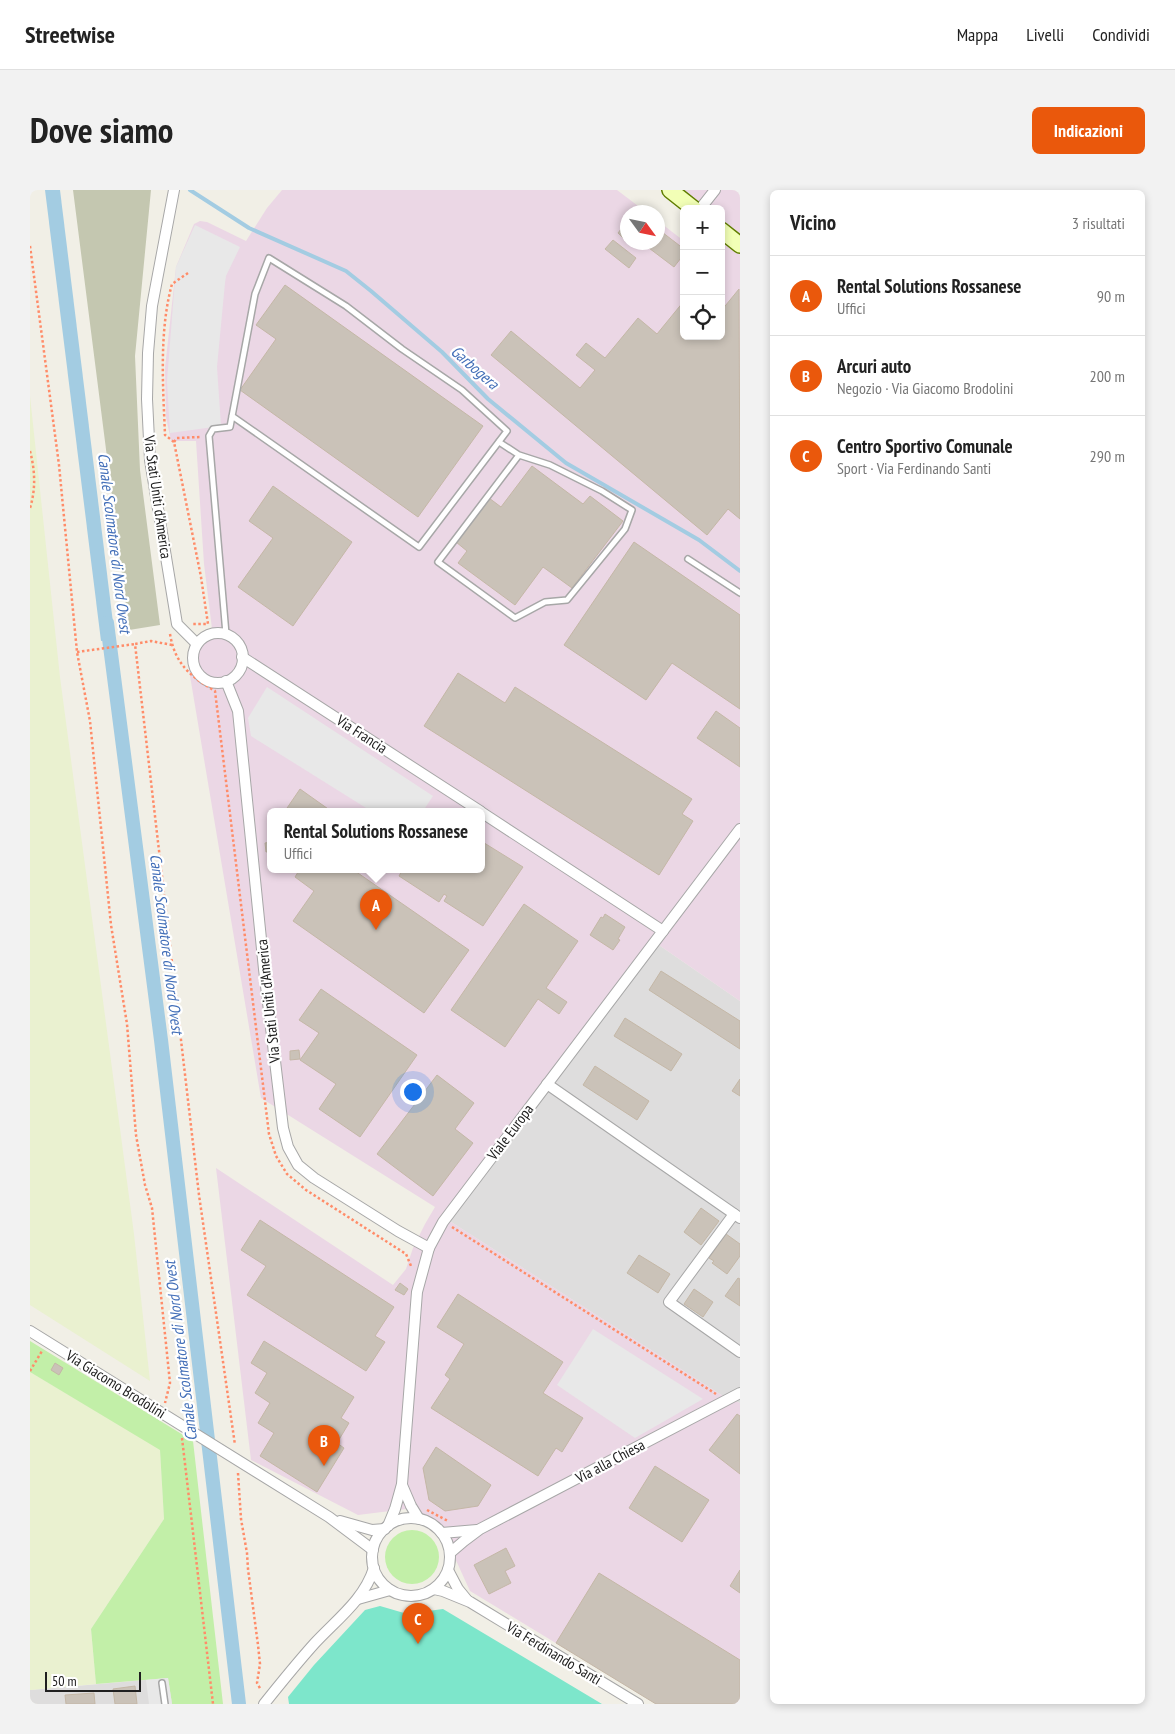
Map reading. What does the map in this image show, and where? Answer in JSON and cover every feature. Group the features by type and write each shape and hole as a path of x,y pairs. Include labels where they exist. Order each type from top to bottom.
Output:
{"street":[{"path":"670,190 689,205"},
{"path":"703,205 715,190"},
{"name":"Via Stati Uniti d'America","path":"174,192 152,306 147,399 150,460 177,624 197,644"},
{"path":"725,233 740,245"},
{"path":"209,634 226,634 238,643 242,665 238,672 226,681 211,682 198,674 193,659 194,652 202,638 209,634"},
{"name":"Via Francia","path":"242,657 476,808"},
{"name":"Via Stati Uniti d'America","path":"226,681 238,711 266,989 283,1128 288,1147 298,1165 314,1178 398,1231 429,1248"},
{"name":"Via Francia","path":"485,814 663,932"},
{"name":"Viale Europa","path":"387,1527 395,1509 402,1484 417,1292 429,1248 443,1222 740,829"},
{"path":"547,1084 737,1216 669,1302 740,1352"},
{"name":"Via Giacomo Brodolini","path":"30,1331 329,1517 373,1550"},
{"name":"Via alla Chiesa","path":"450,1553 480,1529 740,1393"},
{"name":"Viale Europa","path":"402,1484 411,1506 419,1519"},
{"name":"Via Giacomo Brodolini","path":"329,1517 372,1530 387,1527"},
{"path":"266,1701 314,1644 358,1599 374,1568 373,1550 375,1542 387,1527 408,1518 419,1519 432,1524 442,1533 450,1553 448,1570 442,1581 434,1589 423,1595 400,1595 390,1590 383,1584 374,1568"},
{"name":"Via alla Chiesa","path":"442,1533 470,1532 480,1529"},
{"name":"Via Ferdinando Santi","path":"448,1570 458,1589 470,1602"},
{"name":"Via Ferdinando Santi","path":"434,1589 470,1602 638,1704"},
{"path":"358,1599 390,1590"}],"lane":[{"path":"226,634 209,436 213,429 230,427 232,416 255,294 270,258 346,306 402,349 462,390 507,431 420,547 232,416"},
{"path":"499,442 519,455 550,465 602,491 632,510 625,529 567,600 545,602 515,618 438,562 519,455"},
{"path":"688,559 740,593"},
{"path":"162,1682 165,1704"}],"path":[{"path":"30,246 58,464 77,652 90,721 111,925 126,1024 136,1135 152,1208 170,1383 162,1412"},
{"path":"174,442 177,438 209,436"},
{"path":"30,451 34,469 34,490 30,508"},
{"path":"77,652 151,641 172,645"},
{"path":"134,644 199,1195 238,1461 240,1511 260,1664 257,1683 266,1701"},
{"path":"443,1222 726,1400"},
{"path":"30,1371 47,1341"},
{"path":"183,1426 213,1704"}],"shaded area":[{"path":"73,190 151,190 135,356 140,470 160,625 129,630"},
{"path":"282,190 617,190 637,205 620,205 620,250 665,250 665,226 680,238 680,340 725,340 725,238 740,250 740,1001 656,943 448,1220 723,1396 740,1403 740,1704 656,1704 470,1591 438,1521 406,1509 358,1515 251,1460 216,1168 393,1285 406,1269 413,1248 435,1207 261,1098 187,658 207,639 212,629 204,564 196,441 171,441 166,417 165,368 176,267 194,224 200,221 207,222 246,241 267,208"},
{"path":"675,190 740,190 740,241 725,229 725,205 695,205"},
{"path":"195,225 240,247 226,276 225,283 217,367 221,426 170,433 167,381 176,267"},
{"path":"30,396 60,677 134,1234 150,1381 30,1305"},
{"path":"267,687 433,796 425,808 366,808 251,736 248,718"},
{"path":"656,943 740,1001 740,1403 723,1396 448,1220"},
{"path":"593,1329 703,1399 635,1438 557,1385"},
{"path":"30,1372 160,1449 164,1519 91,1629 96,1684 30,1690"},
{"path":"168,1678 172,1704 30,1704 30,1690"},
{"path":"168,1678 172,1704 149,1704 146,1680"}],"green space":[{"path":"30,1341 193,1441 223,1704 172,1704 168,1678 96,1684 91,1629 164,1519 160,1450 30,1372"},
{"path":"412,1530 422,1532 431,1538 437,1547 439,1557 437,1567 431,1576 422,1582 412,1584 402,1582 393,1576 387,1567 385,1557 387,1547 393,1538 402,1532"},
{"path":"380,1606 404,1613 443,1609 602,1704 289,1704 288,1697 314,1665 365,1610"}],"water":[{"path":"45,190 60,190 115,639 101,641"}],"building":[{"path":"665,234 680,246 680,259 674,267 652,250 665,250"},
{"path":"613,240 620,245 620,250 626,250 636,258 629,268 605,249"},
{"path":"285,285 483,426 418,517 240,390 276,339 256,325"},
{"path":"739,289 740,519 728,509 707,535 491,355 511,331 580,388 595,370 576,355 586,343 605,358 638,318 657,334 680,306 680,340 725,340 725,306"},
{"path":"532,466 583,504 590,496 623,521 572,588 543,567 515,605 458,563 467,551 456,542 489,498 501,507"},
{"path":"273,486 352,542 293,626 238,587 273,538 249,521"},
{"path":"634,542 740,615 740,709 672,663 646,700 564,645"},
{"path":"458,673 505,703 515,687 692,799 682,814 693,821 659,875 424,726"},
{"path":"716,711 740,728 740,767 697,738"},
{"path":"300,789 327,808 287,808"},
{"path":"485,843 523,867 483,926 444,901 447,896 444,894 439,902 399,876 401,873 485,873"},
{"path":"298,873 358,873 469,950 424,1013 293,921 314,891 295,877"},
{"path":"524,904 578,941 546,988 567,1002 559,1014 538,999 505,1047 451,1010"},
{"path":"605,914 625,927 618,939 620,940 613,950 590,935 601,917 603,918"},
{"path":"661,971 740,1021 740,1049 649,990"},
{"path":"321,989 417,1055 360,1137 319,1109 336,1084 300,1060 319,1033 299,1020"},
{"path":"625,1018 682,1054 671,1071 614,1036"},
{"path":"299,1050 300,1059 290,1060 290,1051"},
{"path":"595,1066 649,1101 637,1120 583,1085"},
{"path":"437,1075 474,1103 455,1129 473,1143 433,1196 377,1154"},
{"path":"740,1079 740,1096 732,1091"},
{"path":"701,1208 719,1221 701,1245 684,1232"},
{"path":"260,1220 394,1307 375,1336 385,1342 366,1371 247,1295 266,1266 241,1250"},
{"path":"726,1234 740,1244 740,1256 727,1274 712,1263 714,1261 709,1258"},
{"path":"639,1255 670,1274 658,1293 627,1273"},
{"path":"738,1278 740,1279 740,1306 725,1296"},
{"path":"400,1283 408,1289 404,1295 395,1290"},
{"path":"694,1289 713,1302 703,1317 684,1304"},
{"path":"458,1294 563,1362 543,1393 583,1418 562,1452 556,1448 538,1476 431,1408 450,1379 445,1375 464,1344 437,1327"},
{"path":"264,1341 354,1397 341,1418 349,1423 337,1443 344,1448 317,1492 260,1456 274,1433 258,1423 270,1403 255,1393 267,1373 251,1363"},
{"path":"55,1363 63,1368 59,1375 51,1370"},
{"path":"737,1414 740,1416 740,1474 709,1450"},
{"path":"436,1447 491,1485 478,1506 445,1511 429,1500 423,1468"},
{"path":"655,1466 709,1500 682,1542 629,1508"},
{"path":"506,1548 515,1566 505,1571 511,1583 489,1594 474,1565"},
{"path":"740,1570 740,1593 730,1586"},
{"path":"599,1573 740,1660 740,1704 656,1704 556,1643"},
{"path":"135,1686 137,1704 115,1704 113,1689"},
{"path":"94,1693 95,1704 66,1704 65,1695"}],"waterway":[{"name":"Garbogera","path":"190,190 249,228 346,271 442,352 488,399 566,463 699,540 740,571"},
{"name":"Canale Scolmatore di Nord Ovest","path":"107,623 161,1040 239,1704"}],"place":[{"name":"Rental Solutions Rossanese","path":"376,930"},
{"name":"Arcuri auto","path":"324,1466"},
{"name":"Centro Sportivo Comunale","path":"418,1644"}]}
